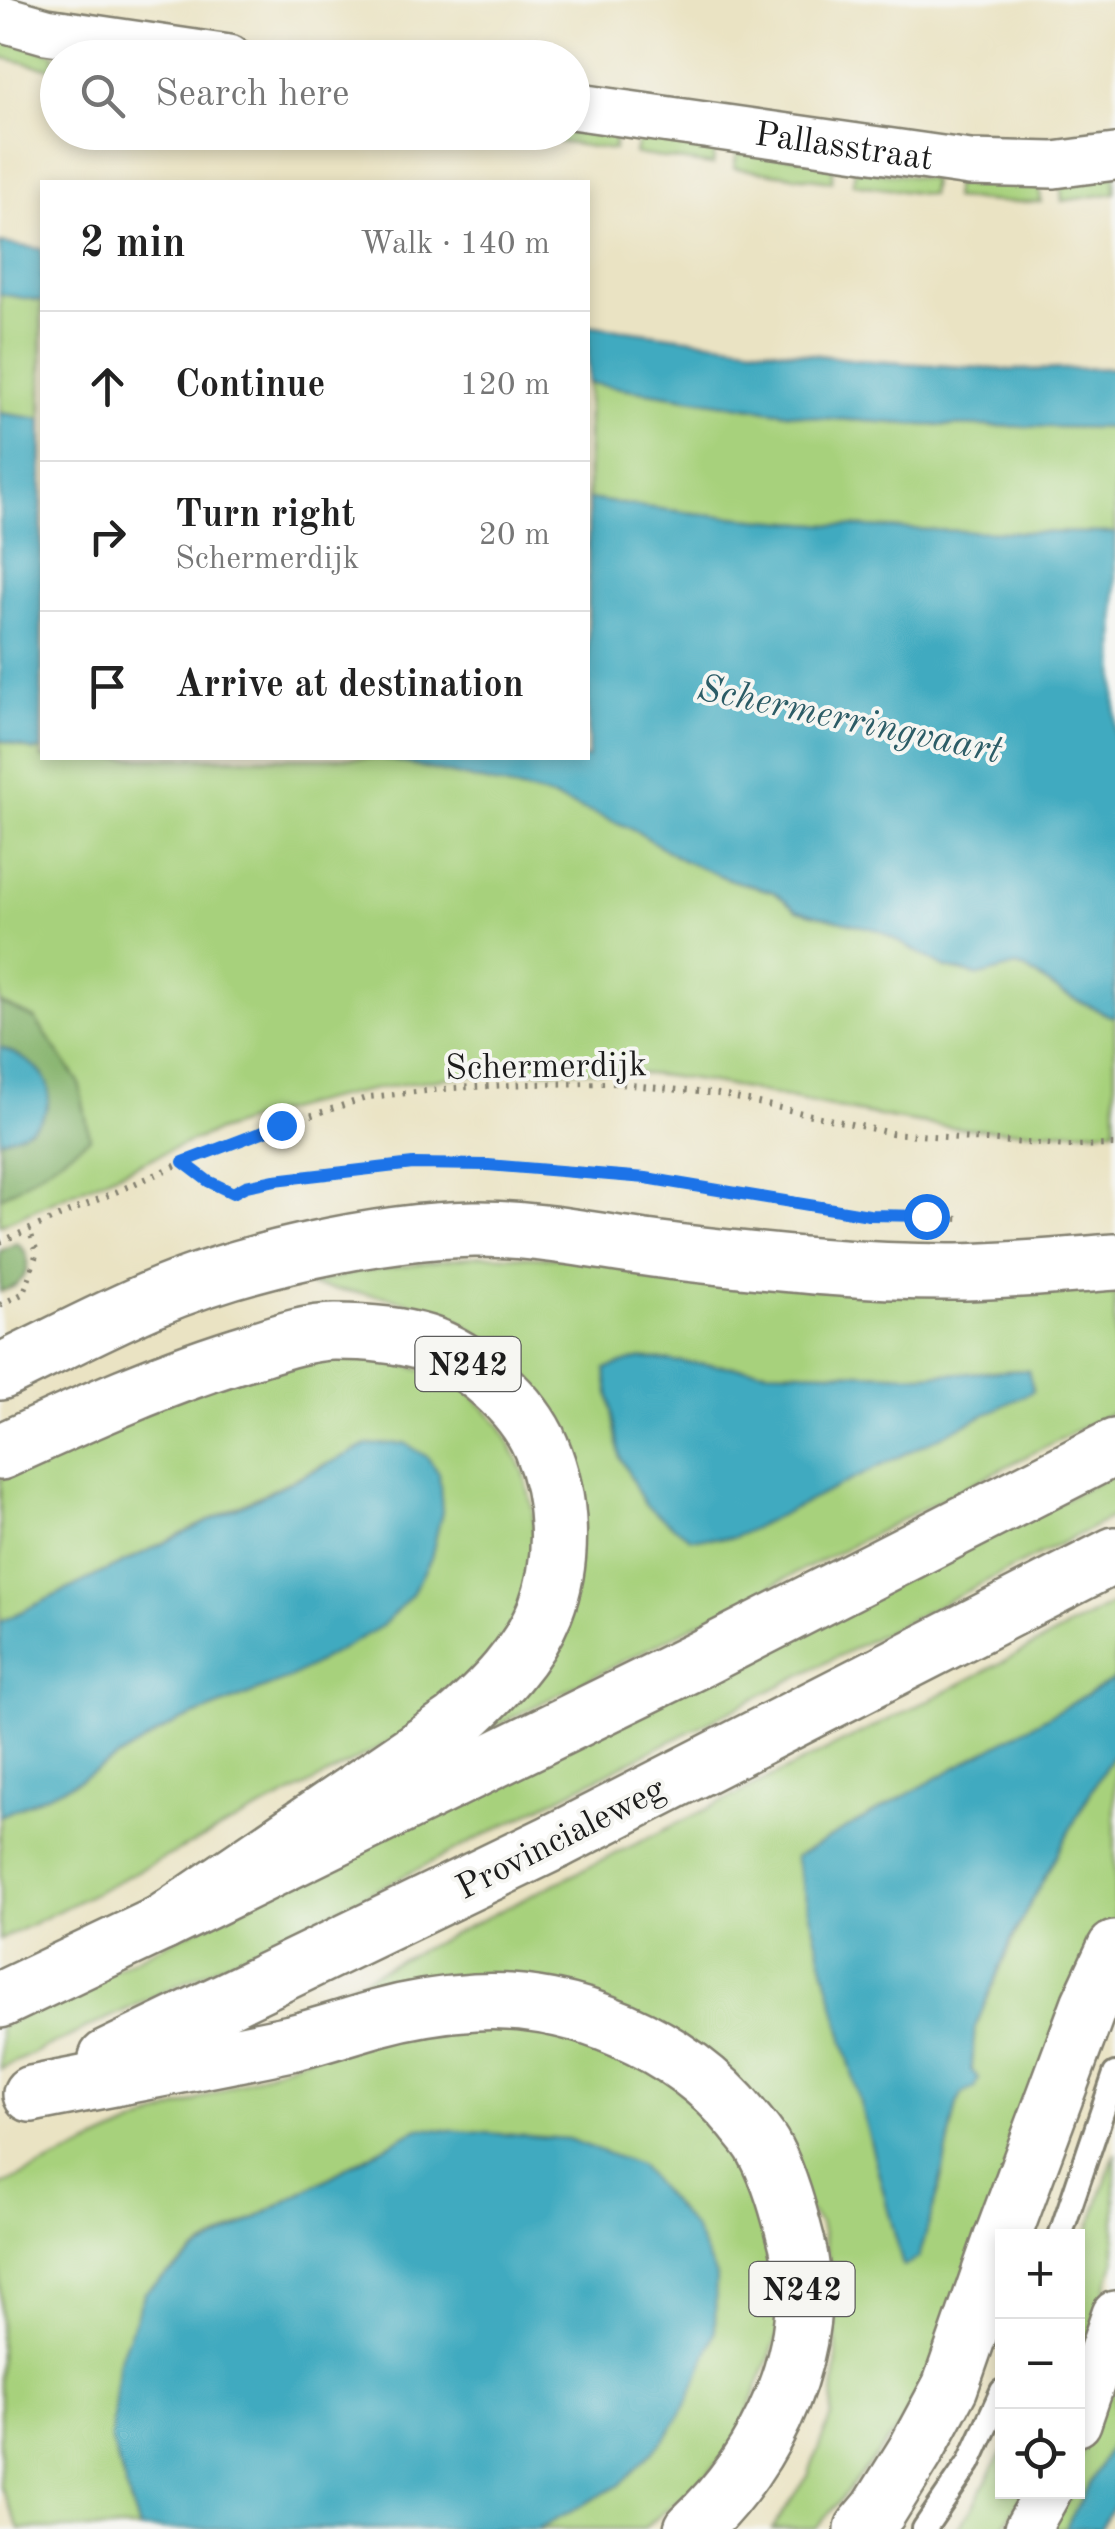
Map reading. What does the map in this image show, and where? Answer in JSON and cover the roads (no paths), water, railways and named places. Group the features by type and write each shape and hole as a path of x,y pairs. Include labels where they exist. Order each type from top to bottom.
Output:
{"main road":[{"path":"0,1372 150,1300 195,1283 301,1254 413,1234 474,1230 535,1233 854,1270 950,1272 1115,1262"},
{"name":"N242","path":"0,1452 198,1366 330,1332 380,1334 428,1344 468,1364 509,1396 541,1445 558,1508 556,1567 545,1610 517,1662 456,1723 162,1923"},
{"name":"N242","path":"0,2000 698,1660 1115,1447"},
{"name":"Provincialeweg","path":"16,2102 556,1841 1115,1555"},
{"path":"1006,2229 1089,2005 1115,1950"},
{"name":"N242","path":"16,2102 296,2042 382,2016 479,2001 544,2006 585,2016 637,2036 690,2068 731,2106 764,2148 798,2246 802,2282 796,2352 783,2395 744,2470 692,2529"},
{"path":"863,2529 897,2481 950,2387 995,2260"}],"street":[{"path":"0,18 46,32 103,40"},
{"name":"Pallasstraat","path":"590,109 970,163 1054,165 1115,157"},
{"path":"1083,2409 1115,2314"},
{"path":"1027,2529 1044,2499"}],"lane":[{"path":"1062,2229 1115,2074"},
{"path":"924,2529 969,2463 995,2406"}],"water":[{"path":"0,243 40,249 40,301 0,294"},
{"path":"590,325 857,360 1011,370 1115,368 1115,428 923,425 820,418 590,383"},
{"path":"0,413 40,419 40,750 0,740"},
{"name":"Schermerringvaart","path":"590,499 719,516 850,526 1115,533 1115,1016 1063,994 1016,966 980,976 946,968 878,930 797,910 774,892 682,860 631,828 551,797 392,760 590,760"},
{"path":"0,1047 35,1067 49,1091 46,1110 37,1123 0,1140"},
{"path":"641,1358 767,1370 922,1375 1028,1370 1033,1391 733,1538 690,1538 645,1505 620,1457 605,1369"},
{"path":"405,1443 427,1457 439,1473 442,1511 431,1558 412,1594 382,1626 286,1680 176,1723 80,1780 0,1816 0,1622 367,1445"},
{"path":"1115,1679 1115,1751 1012,1938 975,2028 971,2070 979,2078 975,2088 963,2093 957,2104 919,2258 903,2266 795,1857"},
{"path":"419,2128 568,2139 639,2165 694,2229 716,2276 715,2333 689,2400 666,2438 620,2485 537,2529 139,2529 111,2440 118,2364 145,2292 201,2249"},
{"path":"1115,2432 1115,2503 1100,2529 1065,2529 1081,2499 1085,2499"}]}
